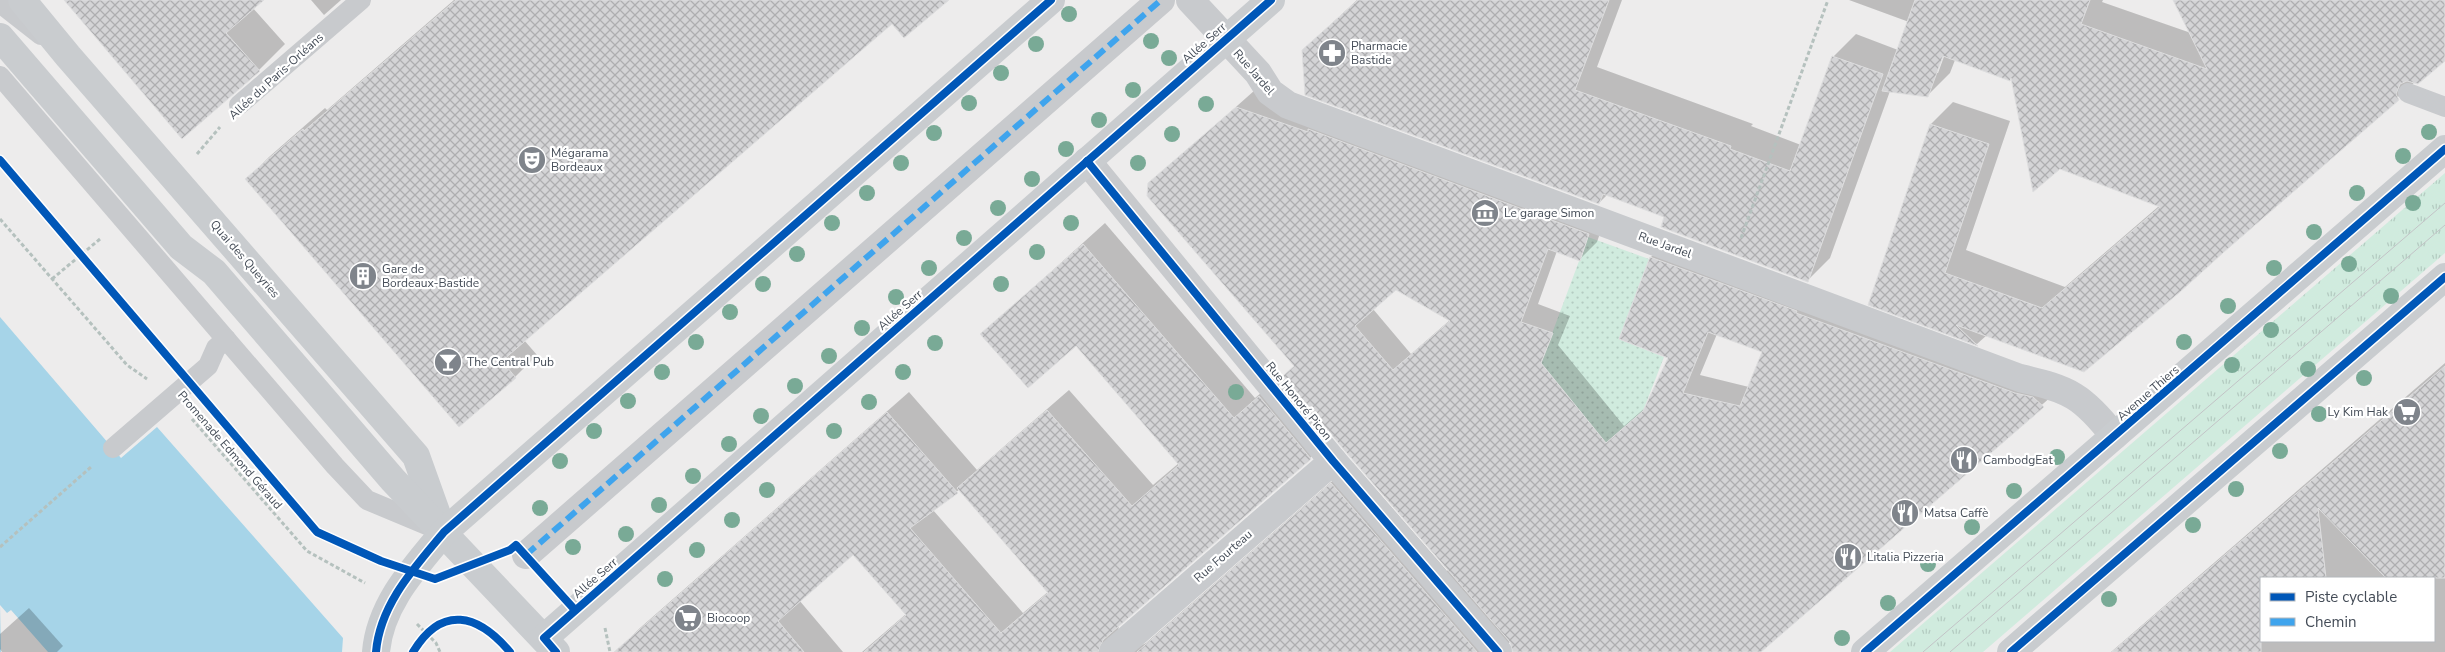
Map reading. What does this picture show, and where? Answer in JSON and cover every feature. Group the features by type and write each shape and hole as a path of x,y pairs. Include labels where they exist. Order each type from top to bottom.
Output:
{"street":[{"name":"Quai des Queyries","path":"22,0 68,56 416,456 444,532"},
{"path":"376,652 383,620 391,603 411,572 444,532 1051,0"},
{"path":"526,555 1161,0"},
{"name":"Allée Serr","path":"1190,0 1225,38"},
{"name":"Allée Serr","path":"550,645 1087,161 1225,38 1271,0"},
{"name":"Quai des Queyries","path":"0,37 181,247 214,272 394,480 550,645"},
{"name":"Rue Jardel","path":"1225,38 1258,73 1270,92 1288,105 2020,378 2056,386 2075,395 2096,412 2114,436"},
{"name":"Avenue Thiers","path":"1865,652 2445,149"},
{"name":"Rue Honoré Picon","path":"1087,161 1333,461 1498,652"},
{"path":"2016,650 2445,277"},
{"name":"Rue Fourteau","path":"1113,652 1333,461"}],"lane":[{"name":"Allée du Paris-Orléans","path":"239,105 361,0"},
{"path":"0,3 68,56"},
{"path":"0,76 367,500 444,532"},
{"path":"2408,93 2445,107"},
{"path":"113,448 208,366 216,348 226,339"}],"path":[{"path":"1730,269 1828,0"},
{"path":"75,248 87,263"},
{"path":"52,279 71,264"},
{"path":"0,547 113,448"},
{"path":"413,652 426,633 448,618"}],"green space":[{"path":"2445,173 2445,253 1983,652 1890,652"},
{"path":"1588,237 1649,259 1619,339 1664,357 1643,411 1574,470 1541,363"}],"water":[{"path":"0,317 121,458 157,427 343,638 342,652 0,652"}],"pier":[{"path":"0,605 7,613 11,610 48,652 1,652"}],"building":[{"path":"64,0 264,0 226,33 260,71 182,139"},
{"name":"Mégarama Bordeaux","path":"456,0 949,0 904,38 892,24 502,361 516,378 459,427 245,179 303,129 304,131"},
{"path":"1358,0 1609,0 1575,90 1731,146 1730,149 1790,171 1832,56 1883,74 1808,282 1661,227 1664,217 1603,194 1599,204 1305,95 1302,50"},
{"path":"1915,0 2090,0 2081,24 2207,69 2173,0 2445,0 2445,61 2418,84 2407,81 2400,84 2396,94 2399,100 2180,292 2084,372 1956,325 1978,346 1868,305 1930,124 1989,144 1945,273 2042,308 2160,207 2060,169 2033,192 2011,78 2010,81 1943,56 1928,97 1882,91"},
{"path":"1236,107 1308,132 1308,129 1589,234 1580,261 1548,249 1521,322 1553,333 1541,363 1606,443 1643,411 1668,358 1619,339 1650,257 1797,311 1796,313 2015,393 2033,397 2044,407 1761,652 1513,652 1510,642 1345,451 1283,376 1294,366 1147,196 1148,183","holes":["1396,290 1450,321 1393,370 1355,326","1708,332 1762,352 1740,406 1683,393"]},
{"path":"1083,244 1234,418 1259,396 1311,459 1103,640 1098,652 864,652 906,615 853,555 778,621 804,652 614,652 887,412 958,493 910,528 1001,633 1048,593 957,488 1047,410 1132,506 1179,465 1076,346 1028,388 980,334"},
{"path":"2445,366 2445,578 2385,577 2318,508 2326,577 2260,577 2261,652 2112,652"},
{"path":"1331,483 1477,652 1137,652"}],"tram line":[{"path":"1923,652 2445,203"},
{"path":"1950,652 2445,225"}],"marked path":[{"path":"526,555 1161,0"}],"cycle path":[{"path":"376,652 384,618 392,602 411,573 444,532 1051,0"},
{"path":"556,652 544,638 1271,0"},
{"path":"1865,652 2445,149"},
{"name":"Promenade Edmond Géraud","path":"0,160 317,532 381,561 435,579 510,550 516,545 575,610"},
{"path":"1087,161 1333,461 1498,652"},
{"path":"2011,652 2445,277"},
{"path":"413,652 424,637 436,626 448,621 460,620 473,623 485,629 510,652"}],"place":[{"name":"Pharmacie Bastide","path":"1332,53"},
{"name":"Mégarama Bordeaux","path":"532,160"},
{"name":"Le garage Simon","path":"1485,213"},
{"name":"Gare de Bordeaux-Bastide","path":"363,276"},
{"name":"The Central Pub","path":"448,362"},
{"name":"Ly Kim Hak","path":"2407,412"},
{"name":"CambodgEat","path":"1964,460"},
{"name":"Matsa Caffè","path":"1905,513"},
{"name":"Litalia Pizzeria","path":"1848,557"},
{"name":"Biocoop","path":"688,618"}]}
